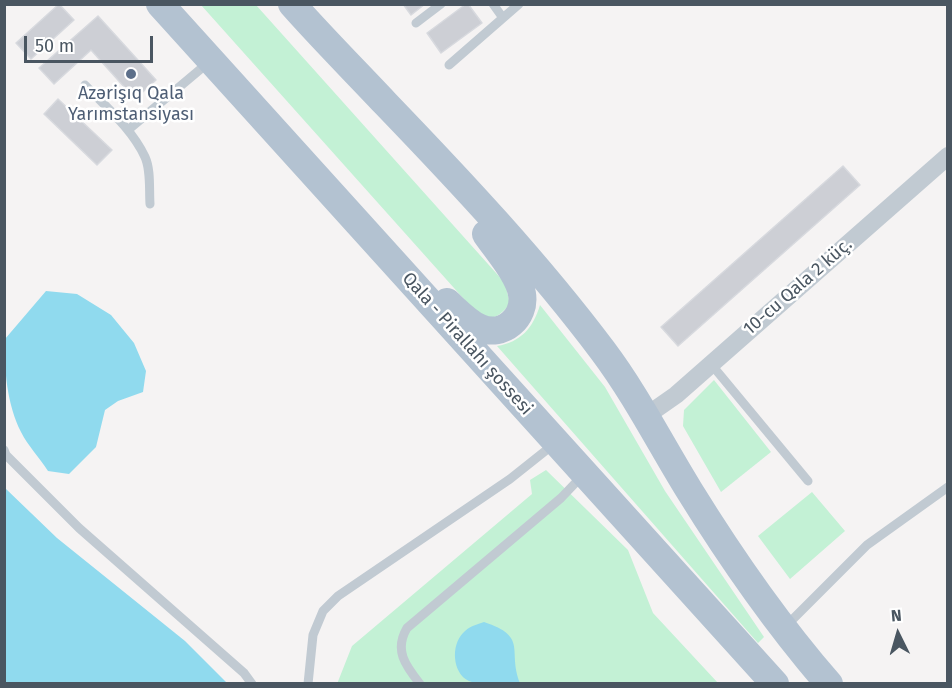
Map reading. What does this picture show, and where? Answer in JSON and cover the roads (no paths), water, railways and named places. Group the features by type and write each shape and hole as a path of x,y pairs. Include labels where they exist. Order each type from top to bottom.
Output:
{"main road":[{"name":"Qala - Pirallahı şossesi","path":"160,4 775,684"},
{"path":"295,5 524,254 578,319 605,354 646,416 725,548 783,629 829,684"},
{"path":"343,208 464,317 481,328 495,331 507,326 519,317 522,293 513,274 427,147"}],"street":[{"name":"10-cu Qala 2 küç.","path":"646,416 676,395 948,156"}],"lane":[{"path":"416,23 441,4"},
{"path":"494,4 503,18"},
{"path":"449,65 519,4"},
{"path":"128,130 210,60"},
{"path":"85,85 128,130 145,157 148,166 150,204"},
{"path":"711,364 808,481"},
{"path":"308,684 313,635 323,611 338,596 510,479 556,443"},
{"path":"4,450 6,455 80,528 227,658 252,684"},
{"path":"420,684 409,670 403,657 400,640 407,628 561,498 585,473"},
{"path":"783,629 867,545 948,487"}],"water":[{"path":"46,291 77,294 111,315 134,343 146,371 143,392 118,401 105,410 96,447 69,474 48,471 27,442 12,410 7,387 5,339"},
{"path":"5,488 57,538 185,641 227,683 5,683"},
{"path":"484,622 507,633 512,639 520,683 481,684 469,681 459,672 455,651 459,638 468,629"}],"place":[{"name":"Azərişıq Qala Yarımstansiyası","path":"131,74"}]}
